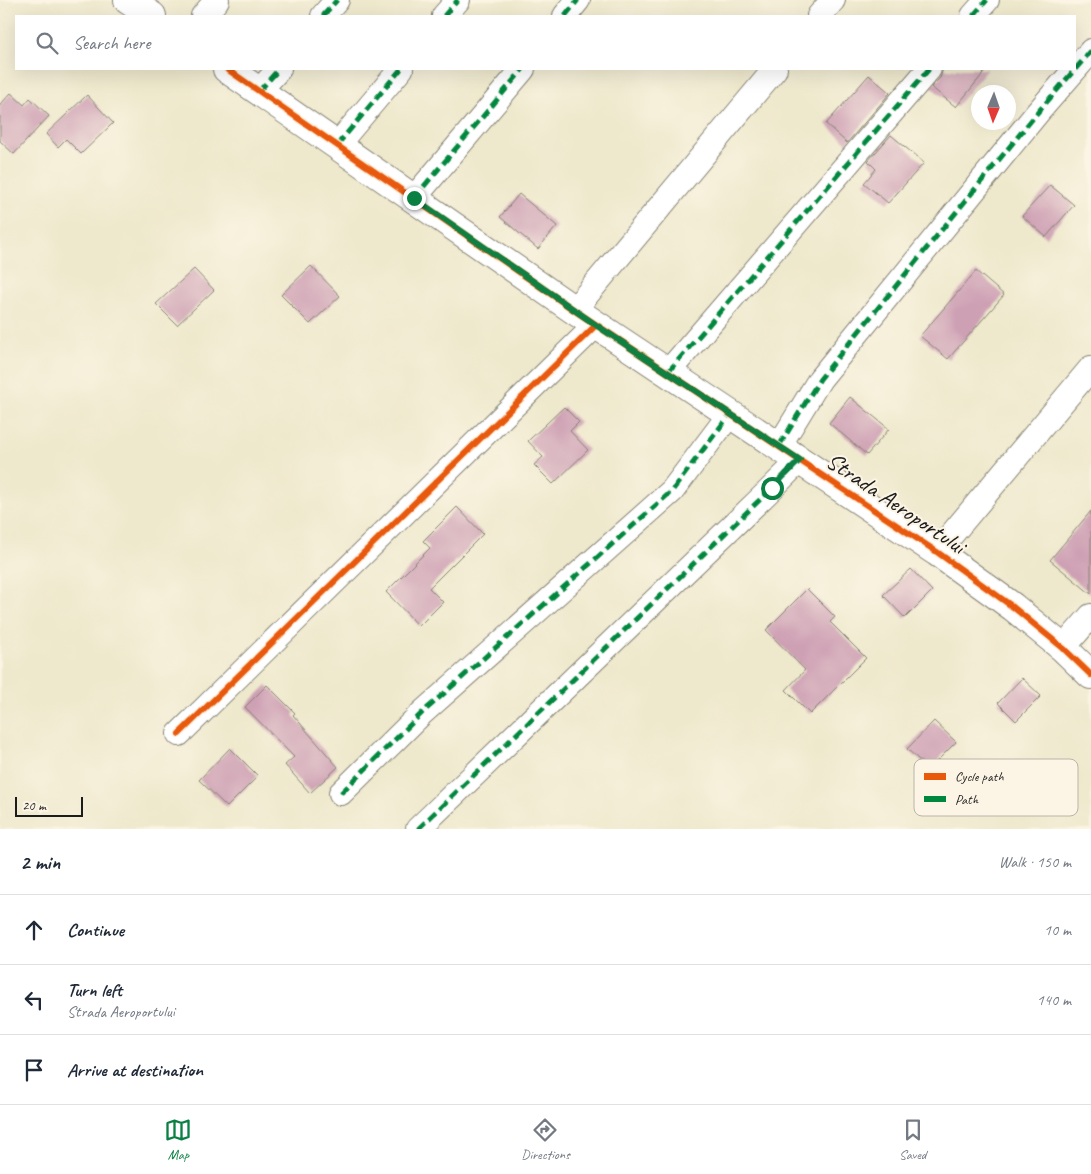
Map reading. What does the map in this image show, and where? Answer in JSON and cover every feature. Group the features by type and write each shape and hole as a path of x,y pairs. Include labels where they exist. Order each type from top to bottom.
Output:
{"street":[{"path":"128,0 150,15"},
{"path":"204,15 217,0"},
{"path":"324,15 337,0"},
{"path":"445,15 458,0"},
{"path":"566,15 578,0"},
{"path":"820,15 833,0"},
{"path":"974,15 987,0"},
{"path":"1076,68 1091,51"},
{"name":"Strada Aeroportului","path":"228,70 596,325 937,552 1013,607 1091,674"},
{"path":"259,92 277,70"},
{"path":"337,145 400,70"},
{"path":"414,198 522,70"},
{"path":"574,310 774,70"},
{"path":"668,372 928,70"},
{"path":"418,829 772,488 789,453 820,378 1074,70"},
{"path":"179,734 596,325"},
{"name":"Strada Aeroportului","path":"937,552 1091,368"},
{"path":"341,793 422,713 672,491 730,414"},
{"path":"1063,648 1091,616"}],"building":[{"path":"942,70 986,70 974,85 971,85 971,89 956,107 931,87 940,78"},
{"path":"869,75 890,93 847,143 826,124"},
{"path":"11,93 24,105 30,98 49,116 14,154 0,141 0,105"},
{"path":"87,95 113,123 81,154 66,139 58,147 46,134"},
{"path":"891,135 924,163 888,203 864,183 876,169 868,161"},
{"path":"1050,185 1074,205 1046,237 1022,216"},
{"path":"519,194 557,226 538,249 500,217"},
{"path":"311,266 340,296 310,324 281,295"},
{"path":"194,269 214,290 177,325 156,304"},
{"path":"976,271 1004,295 948,359 920,336"},
{"path":"850,397 889,429 867,455 829,423"},
{"path":"564,407 579,422 570,431 588,450 553,484 534,465 543,457 528,441"},
{"path":"457,507 483,534 429,588 443,602 419,626 386,592 430,548 423,541"},
{"path":"1091,511 1091,594 1050,560"},
{"path":"911,569 932,591 905,618 883,595"},
{"path":"807,589 835,617 830,622 866,658 810,714 786,690 805,670 766,630"},
{"path":"1022,678 1041,696 1016,721 998,703"},
{"path":"267,685 295,713 293,715 338,767 310,793 285,765 294,757 245,707"},
{"path":"934,721 956,742 939,759 918,759 907,749"},
{"path":"230,748 258,776 227,807 199,780"}],"marked path":[{"path":"324,15 337,0"},
{"path":"445,15 458,0"},
{"path":"566,15 578,0"},
{"path":"974,15 987,0"},
{"path":"1076,68 1091,51"},
{"path":"259,91 278,70"},
{"path":"337,145 400,70"},
{"path":"414,198 522,70"},
{"path":"668,372 928,70"},
{"path":"779,446 820,379 1074,70"},
{"path":"341,793 422,713 672,491 730,414"},
{"path":"418,829 800,460"}],"cycle path":[{"path":"228,70 574,310 937,552 1013,607 1063,648 1091,675"},
{"path":"179,734 596,325"}],"route":[{"path":"414,198 596,325 800,460 772,488"}]}
